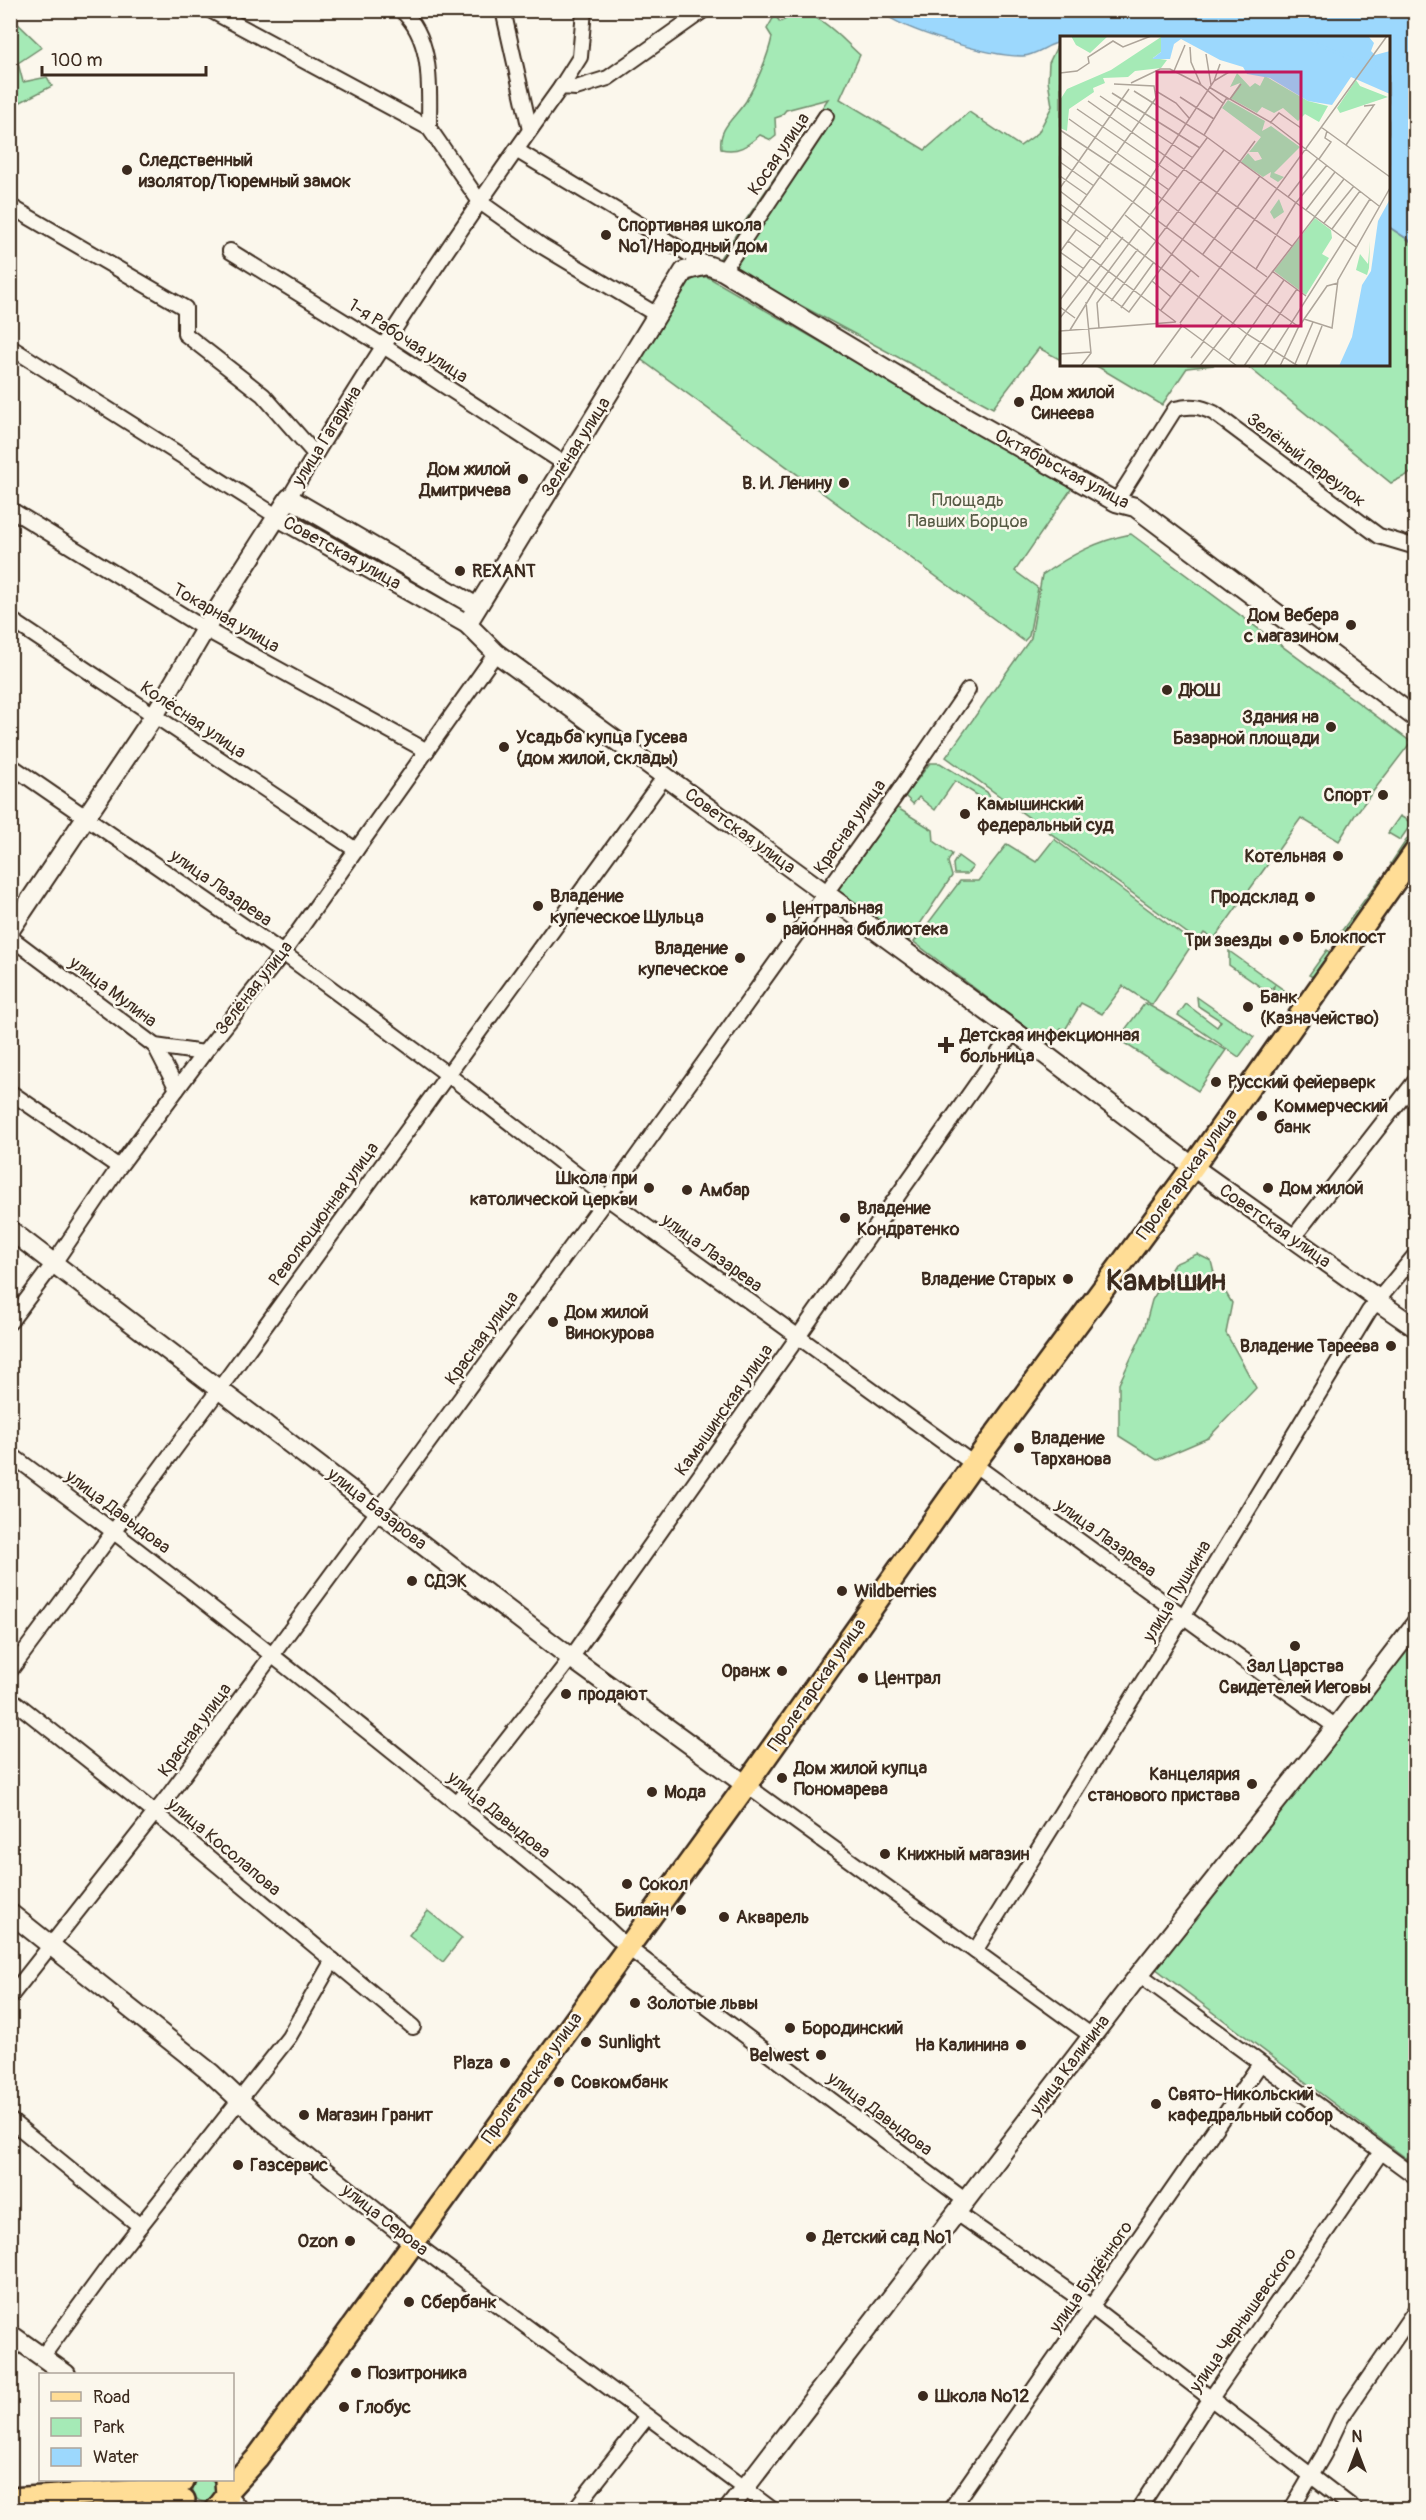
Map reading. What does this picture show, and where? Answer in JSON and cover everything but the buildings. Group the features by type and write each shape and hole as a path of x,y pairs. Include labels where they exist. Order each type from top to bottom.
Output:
{"main road":[{"name":"Пролетарская улица","path":"227,2497 746,1785 973,1466 1193,1167 1416,851"},
{"path":"234,2466 244,2465 257,2458"},
{"path":"10,2499 137,2491 186,2493"}],"street":[{"path":"210,10 429,128 480,202 543,246 657,315"},
{"path":"401,10 409,17 423,46 429,72 429,128"},
{"path":"503,10 530,130"},
{"name":"улица Гагарина","path":"10,930 154,716 205,629 385,346 580,57 585,10"},
{"path":"561,87 576,88 608,78 704,10"},
{"name":"Косая улица","path":"715,268 826,116"},
{"path":"516,150 715,268"},
{"path":"10,206 185,308 185,334 263,395 315,454"},
{"name":"1-я Рабочая улица","path":"230,251 385,346 565,464"},
{"name":"Зелёная улица","path":"467,624 684,271 715,268"},
{"name":"Октябрьская улица","path":"715,268 966,417 1116,502 1135,507 1416,718"},
{"name":"Советская улица","path":"10,347 278,517 467,624 496,652 1014,1031 1193,1167 1416,1328"},
{"name":"Зелёный переулок","path":"1116,502 1175,409 1188,406 1203,408 1214,413 1379,536 1416,547"},
{"path":"289,498 477,607"},
{"name":"Токарная улица","path":"10,509 205,629 428,751"},
{"name":"Колёсная улица","path":"10,619 356,850"},
{"name":"Зелёная улица","path":"10,1322 54,1263 118,1167 283,952 428,751 496,652"},
{"name":"Красная улица","path":"10,1997 155,1813 379,1510 607,1198 968,690"},
{"name":"улица Лазарева","path":"10,765 283,952 447,1074 607,1198 973,1466 1336,1727"},
{"name":"Революционная улица","path":"10,1671 220,1388 664,776"},
{"name":"улица Мулина","path":"10,937 154,1046 204,1053"},
{"name":"Камышинская улица","path":"457,1804 571,1658 1014,1031"},
{"path":"154,1046 177,1089"},
{"path":"1292,1239 1416,1080"},
{"path":"10,1092 118,1167"},
{"name":"улица Базарова","path":"10,1230 571,1658 746,1785"},
{"name":"улица Пушкина","path":"975,1951 1183,1617 1369,1311 1416,1254"},
{"name":"улица Давыдова","path":"10,1454 273,1654 589,1911 627,1947 1356,2510"},
{"name":"улица Калинина","path":"728,2510 1139,1974 1416,1623"},
{"name":"улица Косолапова","path":"10,1698 155,1813 413,2027"},
{"path":"746,1785 1092,2036"},
{"name":"улица Серова","path":"10,1913 211,2073 263,2122 413,2242 773,2510"},
{"path":"42,2357 140,2226 289,2037 333,1960"},
{"path":"1139,1974 1416,2177"},
{"name":"улица Будённого","path":"950,2510 1260,2064"},
{"path":"10,2120 140,2226"},
{"name":"улица Чернышевского","path":"1138,2510 1380,2152"},
{"path":"1291,2510 1324,2454 1341,2418 1416,2308"},
{"path":"10,2334 65,2373"},
{"path":"574,2510 647,2416"}],"green space":[{"path":"793,11 812,16 838,34 860,55 840,99 925,150 969,112 1020,146 1038,133 1052,106 1048,81 1049,63 1060,42 1060,359 1039,348 993,408 718,261 828,99 786,110 781,116 775,118 776,136 771,140 760,135 742,148 721,149 722,135 728,123 746,101 765,62 772,37 767,29 775,15 780,22 788,18"},
{"path":"10,21 17,23 42,47 18,63 23,82 47,77 52,86 11,107"},
{"path":"1390,228 1415,244 1415,471 1391,483 1247,366 1390,366"},
{"name":"Площадь Павших Борцов","path":"697,277 708,277 1072,488 1015,571 1038,588 1029,636 1024,641 639,358 687,283"},
{"path":"1097,366 1205,366 1187,368 1162,405"},
{"name":"ДЮШ","path":"1131,534 1411,742 1355,815 1339,841 1301,818 1214,939 1204,933 1198,941 946,757 1031,638 1042,575 1084,550"},
{"path":"930,763 940,763 987,792 996,807 955,781 935,810 919,797 913,804 905,796"},
{"path":"896,807 933,830 934,841 952,854 948,862 952,876 906,945 834,891"},
{"path":"1400,816 1412,823 1400,840 1388,833"},
{"path":"1415,827 1415,837 1399,861 1391,863"},
{"path":"1054,839 1193,943 1152,1005 1123,986 1102,1014 1081,1003 1065,1030 1061,1028 1049,1045 914,942 960,881 978,881 1007,844 1036,862"},
{"path":"958,856 973,867 967,874 954,874 953,864"},
{"path":"1380,879 1386,881 1339,945 1334,941"},
{"path":"1327,950 1332,955 1315,978 1309,975"},
{"path":"1229,951 1288,993 1281,1001 1272,994 1274,986 1268,992 1229,965"},
{"path":"1197,997 1254,1037 1239,1057 1178,1015 1186,1004 1217,1027 1221,1021 1198,1006"},
{"path":"1145,1003 1226,1050 1198,1091 1118,1039"},
{"path":"1197,1254 1211,1261 1214,1273 1232,1303 1226,1333 1256,1388 1208,1438 1157,1460 1119,1436 1119,1384 1144,1330 1152,1300 1174,1264"},
{"path":"1415,1633 1415,2165 1155,1968"},
{"path":"428,1911 462,1938 443,1962 409,1935"},
{"path":"196,2481 214,2481 217,2485 217,2495 210,2502 200,2502 193,2495 193,2485"}],"water":[{"path":"880,11 1415,11 1415,244 1390,228 1390,36 1060,36 1060,42 1023,56 991,52 948,41 892,19"}],"place":[{"name":"Следственный изолятор/Тюремный замок","path":"127,170"},
{"name":"Спортивная школа №1/Народный дом","path":"606,235"},
{"name":"Дом жилой Синеева","path":"1019,402"},
{"name":"Дом жилой Дмитричева","path":"523,479"},
{"name":"В. И. Ленину","path":"844,483"},
{"name":"REXANT","path":"460,571"},
{"name":"Дом Вебера с магазином","path":"1351,625"},
{"name":"ДЮШ","path":"1167,690"},
{"name":"Здания на Базарной площади","path":"1331,727"},
{"name":"Усадьба купца Гусева (дом жилой, склады)","path":"504,747"},
{"name":"Спорт","path":"1383,795"},
{"name":"Камышинский федеральный суд","path":"965,814"},
{"name":"Котельная","path":"1338,856"},
{"name":"Продсклад","path":"1310,897"},
{"name":"Владение купеческое Шульца","path":"538,906"},
{"name":"Центральная районная библиотека","path":"771,918"},
{"name":"Блокпост","path":"1298,937"},
{"name":"Три звезды","path":"1284,940"},
{"name":"Владение купеческое","path":"740,958"},
{"name":"Банк (Казначейство)","path":"1248,1007"},
{"name":"Детская инфекционная больница","path":"946,1045"},
{"name":"Русский фейерверк","path":"1216,1082"},
{"name":"Коммерческий банк","path":"1262,1116"},
{"name":"Школа при католической церкви","path":"649,1188"},
{"name":"Дом жилой","path":"1268,1188"},
{"name":"Амбар","path":"687,1190"},
{"name":"Владение Кондратенко","path":"845,1218"},
{"name":"Владение Старых","path":"1068,1279"},
{"name":"Дом жилой Винокурова","path":"553,1322"},
{"name":"Владение Тареева","path":"1391,1346"},
{"name":"Владение Тарханова","path":"1019,1448"},
{"name":"СДЭК","path":"412,1581"},
{"name":"Wildberries","path":"842,1591"},
{"name":"Зал Царства Свидетелей Иеговы","path":"1295,1646"},
{"name":"Оранж","path":"782,1671"},
{"name":"Централ","path":"863,1678"},
{"name":"продают","path":"566,1694"},
{"name":"Дом жилой купца Пономарева","path":"782,1778"},
{"name":"Канцелярия станового пристава","path":"1252,1784"},
{"name":"Мода","path":"652,1792"},
{"name":"Книжный магазин","path":"885,1854"},
{"name":"Сокол","path":"627,1884"},
{"name":"Билайн","path":"681,1910"},
{"name":"Акварель","path":"724,1917"},
{"name":"Золотые львы","path":"635,2003"},
{"name":"Бородинский","path":"790,2028"},
{"name":"Sunlight","path":"586,2042"},
{"name":"На Калинина","path":"1021,2045"},
{"name":"Belwest","path":"821,2055"},
{"name":"Plaza","path":"505,2063"},
{"name":"Совкомбанк","path":"559,2082"},
{"name":"Свято-Никольский кафедральный собор","path":"1156,2104"},
{"name":"Магазин Гранит","path":"304,2115"},
{"name":"Газсервис","path":"238,2165"},
{"name":"Детский сад №1","path":"811,2237"},
{"name":"Ozon","path":"350,2241"},
{"name":"Сбербанк","path":"409,2302"},
{"name":"Позитроника","path":"356,2373"},
{"name":"Школа №12","path":"923,2396"},
{"name":"Глобус","path":"344,2407"}],"district":[{"name":"Камышин","path":"1166,1280"}]}
